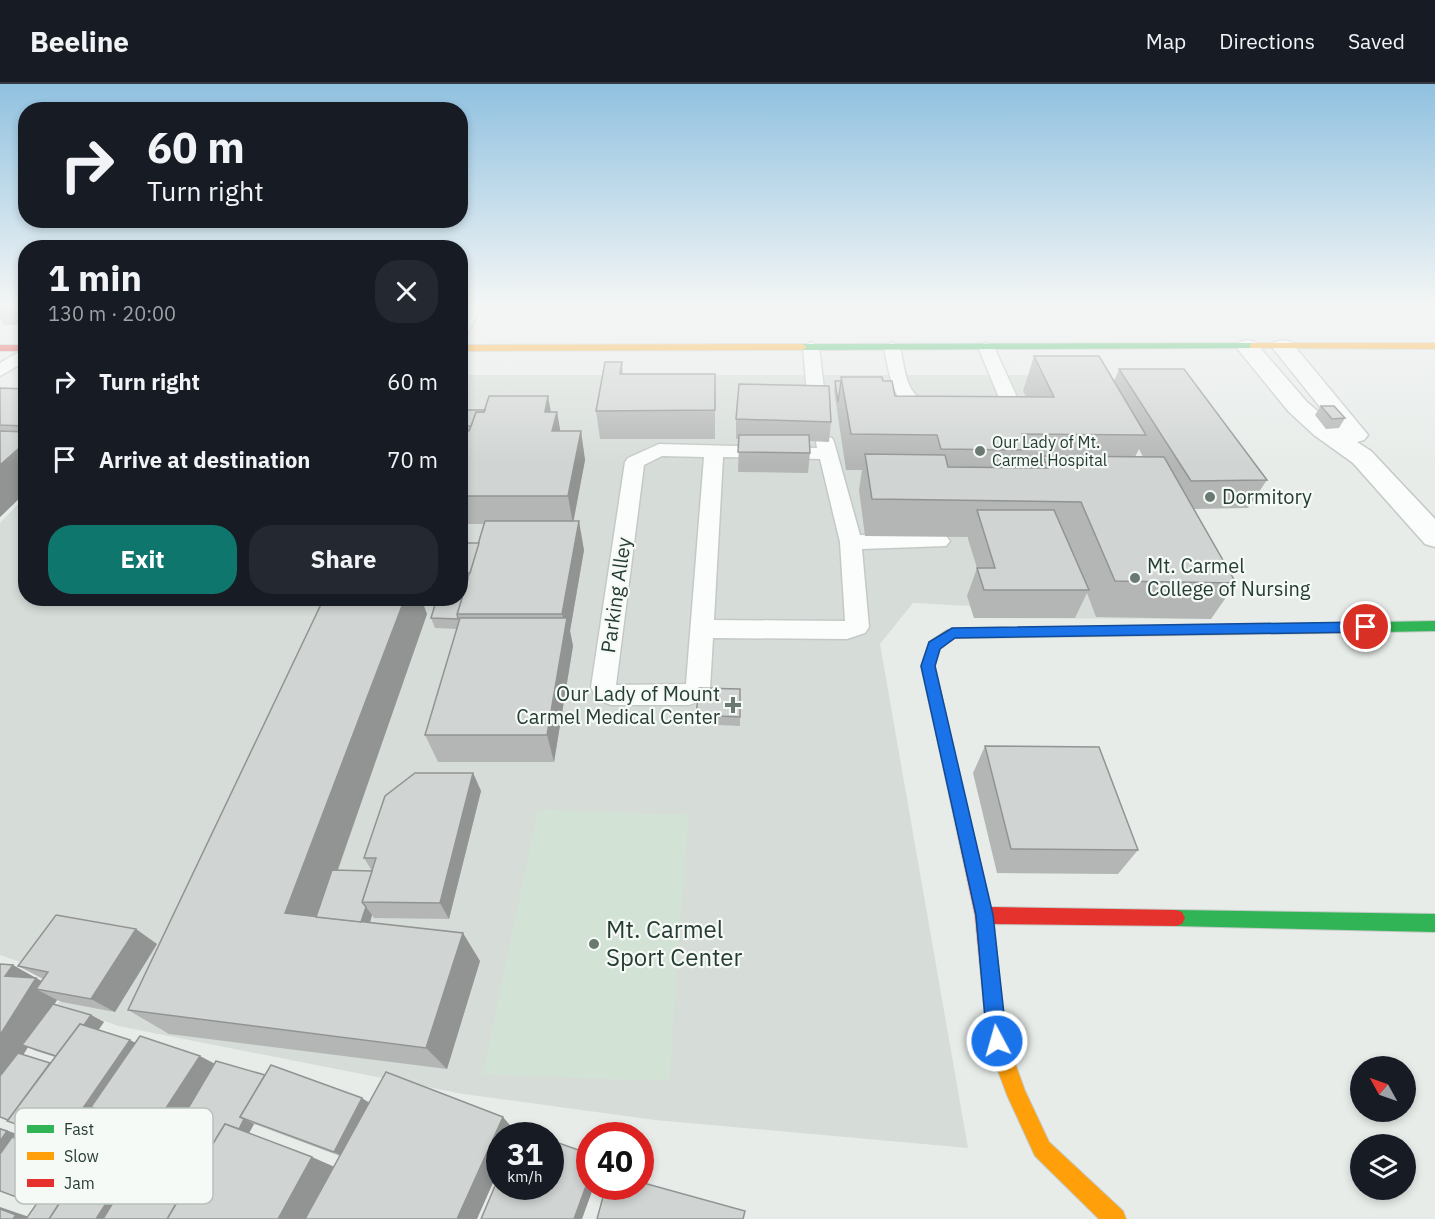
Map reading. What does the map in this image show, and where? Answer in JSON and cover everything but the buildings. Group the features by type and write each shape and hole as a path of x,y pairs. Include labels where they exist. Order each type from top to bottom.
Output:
{"main road":[{"path":"1115,1219 1042,1149 1017,1095 997,1041 984,915 928,666 934,646 952,633 1435,626"},
{"path":"984,915 1435,923"}],"street":[{"path":"1257,359 1298,407 1323,430 1362,457 1435,537"},
{"path":"1293,359 1331,407 1354,431 1362,457"},
{"path":"1298,407 1331,407"}],"lane":[{"path":"0,371 17,359"},
{"path":"812,359 817,406"},
{"path":"894,359 903,396 914,406 928,410 992,412 1002,404 1007,394 991,359"},
{"name":"Parking Alley","path":"714,450 704,630 698,689 689,695 611,695 605,692 603,687 635,462 659,450 827,448 851,542"},
{"path":"704,630 847,630 857,627 851,542 939,541"}],"shaded area":[{"path":"468,375 1081,375 1211,619 974,618 970,606 913,603 880,644 968,1148 655,1120 463,1094 118,1026 58,1004 66,991 37,986 47,971 0,955 0,523 18,504 18,606 468,606"}],"green space":[{"name":"Mt. Carmel Sport Center","path":"538,810 688,815 669,1081 483,1074"}],"traffic: fast":[{"path":"1331,628 1435,626"},
{"path":"1176,918 1435,923"}],"traffic: slow":[{"path":"947,752 928,666 934,646 952,633 1331,628"},
{"path":"994,1017 997,1041 1017,1095 1042,1149 1115,1219"}],"traffic: jam":[{"path":"947,752 984,915 994,1017"},
{"path":"984,915 1176,918"}],"place":[{"name":"Our Lady of Mt. Carmel Hospital","path":"980,451"},
{"name":"Dormitory","path":"1210,497"},
{"name":"Mt. Carmel College of Nursing","path":"1135,578"},
{"name":"Our Lady of Mount Carmel Medical Center","path":"733,705"},
{"name":"Mt. Carmel Sport Center","path":"594,944"}],"route":[{"path":"997,1041 984,915 928,666 934,646 952,633 1366,627"}]}
